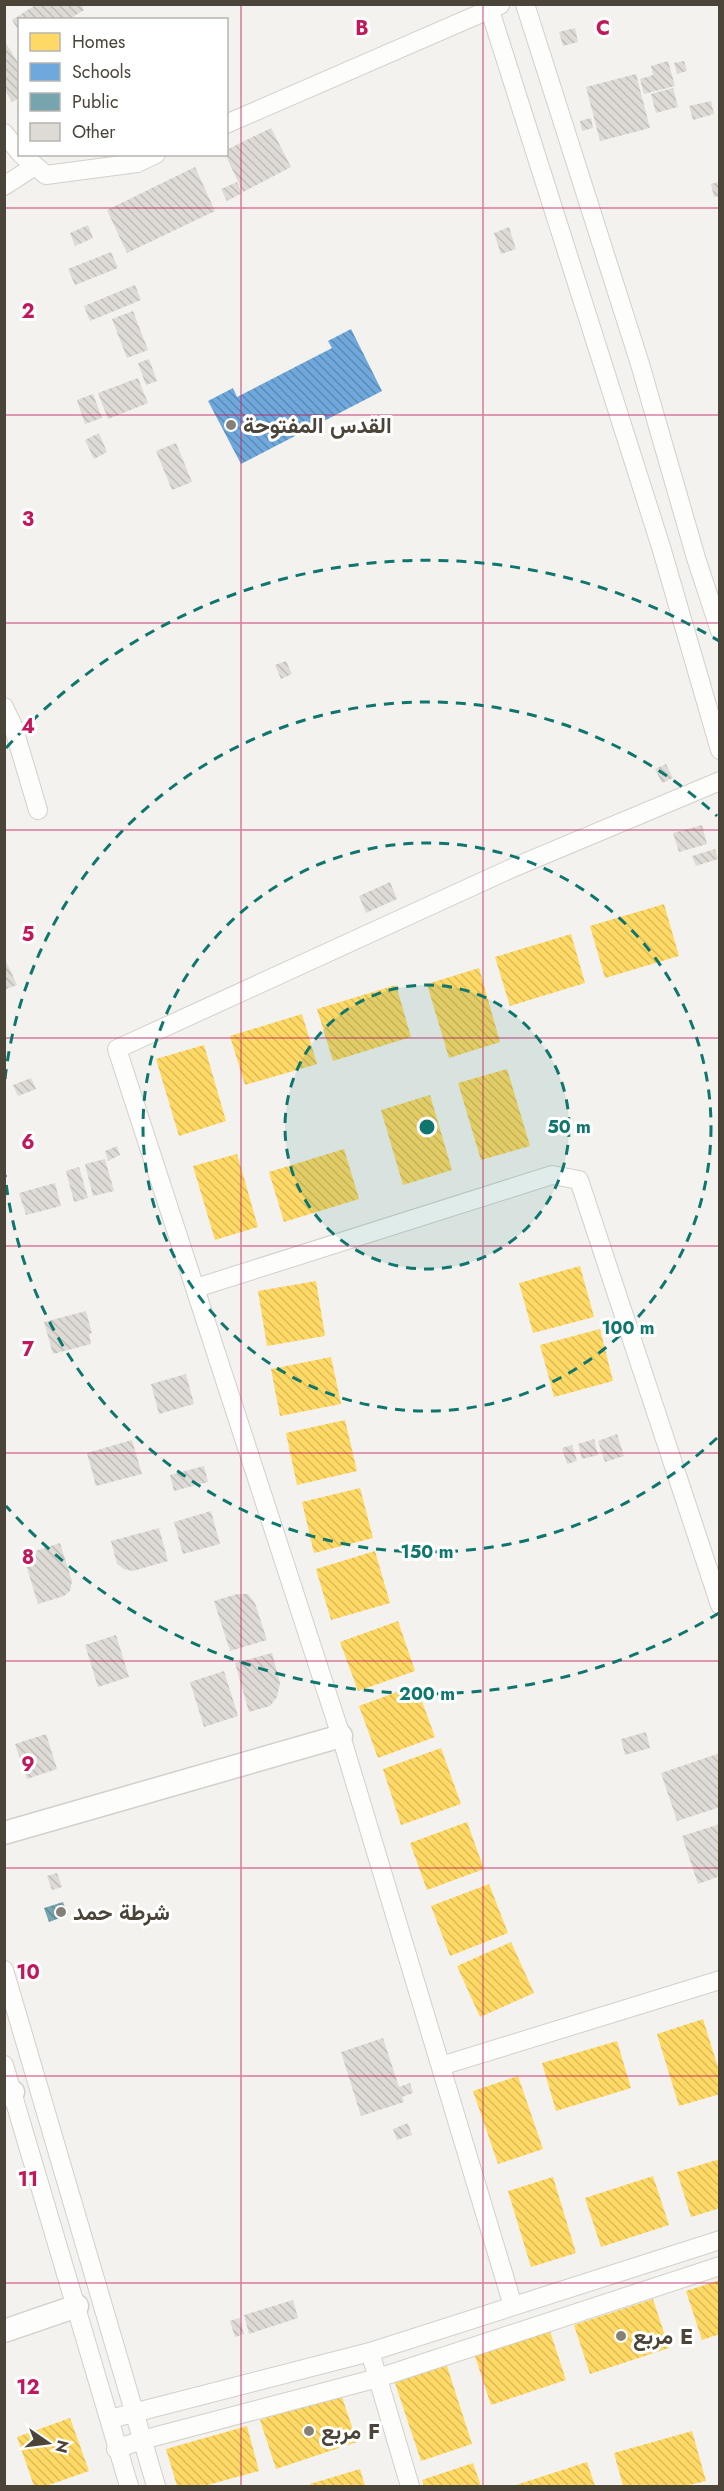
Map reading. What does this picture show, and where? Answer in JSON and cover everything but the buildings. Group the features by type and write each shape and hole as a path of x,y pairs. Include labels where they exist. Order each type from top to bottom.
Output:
{"street":[{"path":"525,4 640,364 696,558 720,631"},
{"path":"228,123 493,6 661,548 720,750"},
{"path":"4,133 18,150"},
{"path":"4,186 25,158 46,175 137,163 152,156"},
{"path":"4,707 13,726 38,810"},
{"path":"513,2306 341,1736 117,1049 510,869 720,781"},
{"path":"196,1288 552,1175 579,1180 711,1550 720,1605"},
{"path":"4,1833 341,1736"},
{"path":"4,1970 156,2487"},
{"path":"441,2066 720,1980"},
{"path":"4,2065 9,2094 77,2306 110,2419 116,2449 129,2487"},
{"path":"110,2419 370,2352 720,2240"},
{"path":"116,2449 142,2440 378,2378 720,2266"},
{"path":"4,2331 77,2306"},
{"path":"370,2352 410,2487"}],"place":[{"name":"القدس المفتوحة","path":"231,425"},
{"name":"شرطة حمد","path":"61,1912"},
{"name":"مربع E","path":"621,2336"},
{"name":"مربع F","path":"309,2431"}]}
